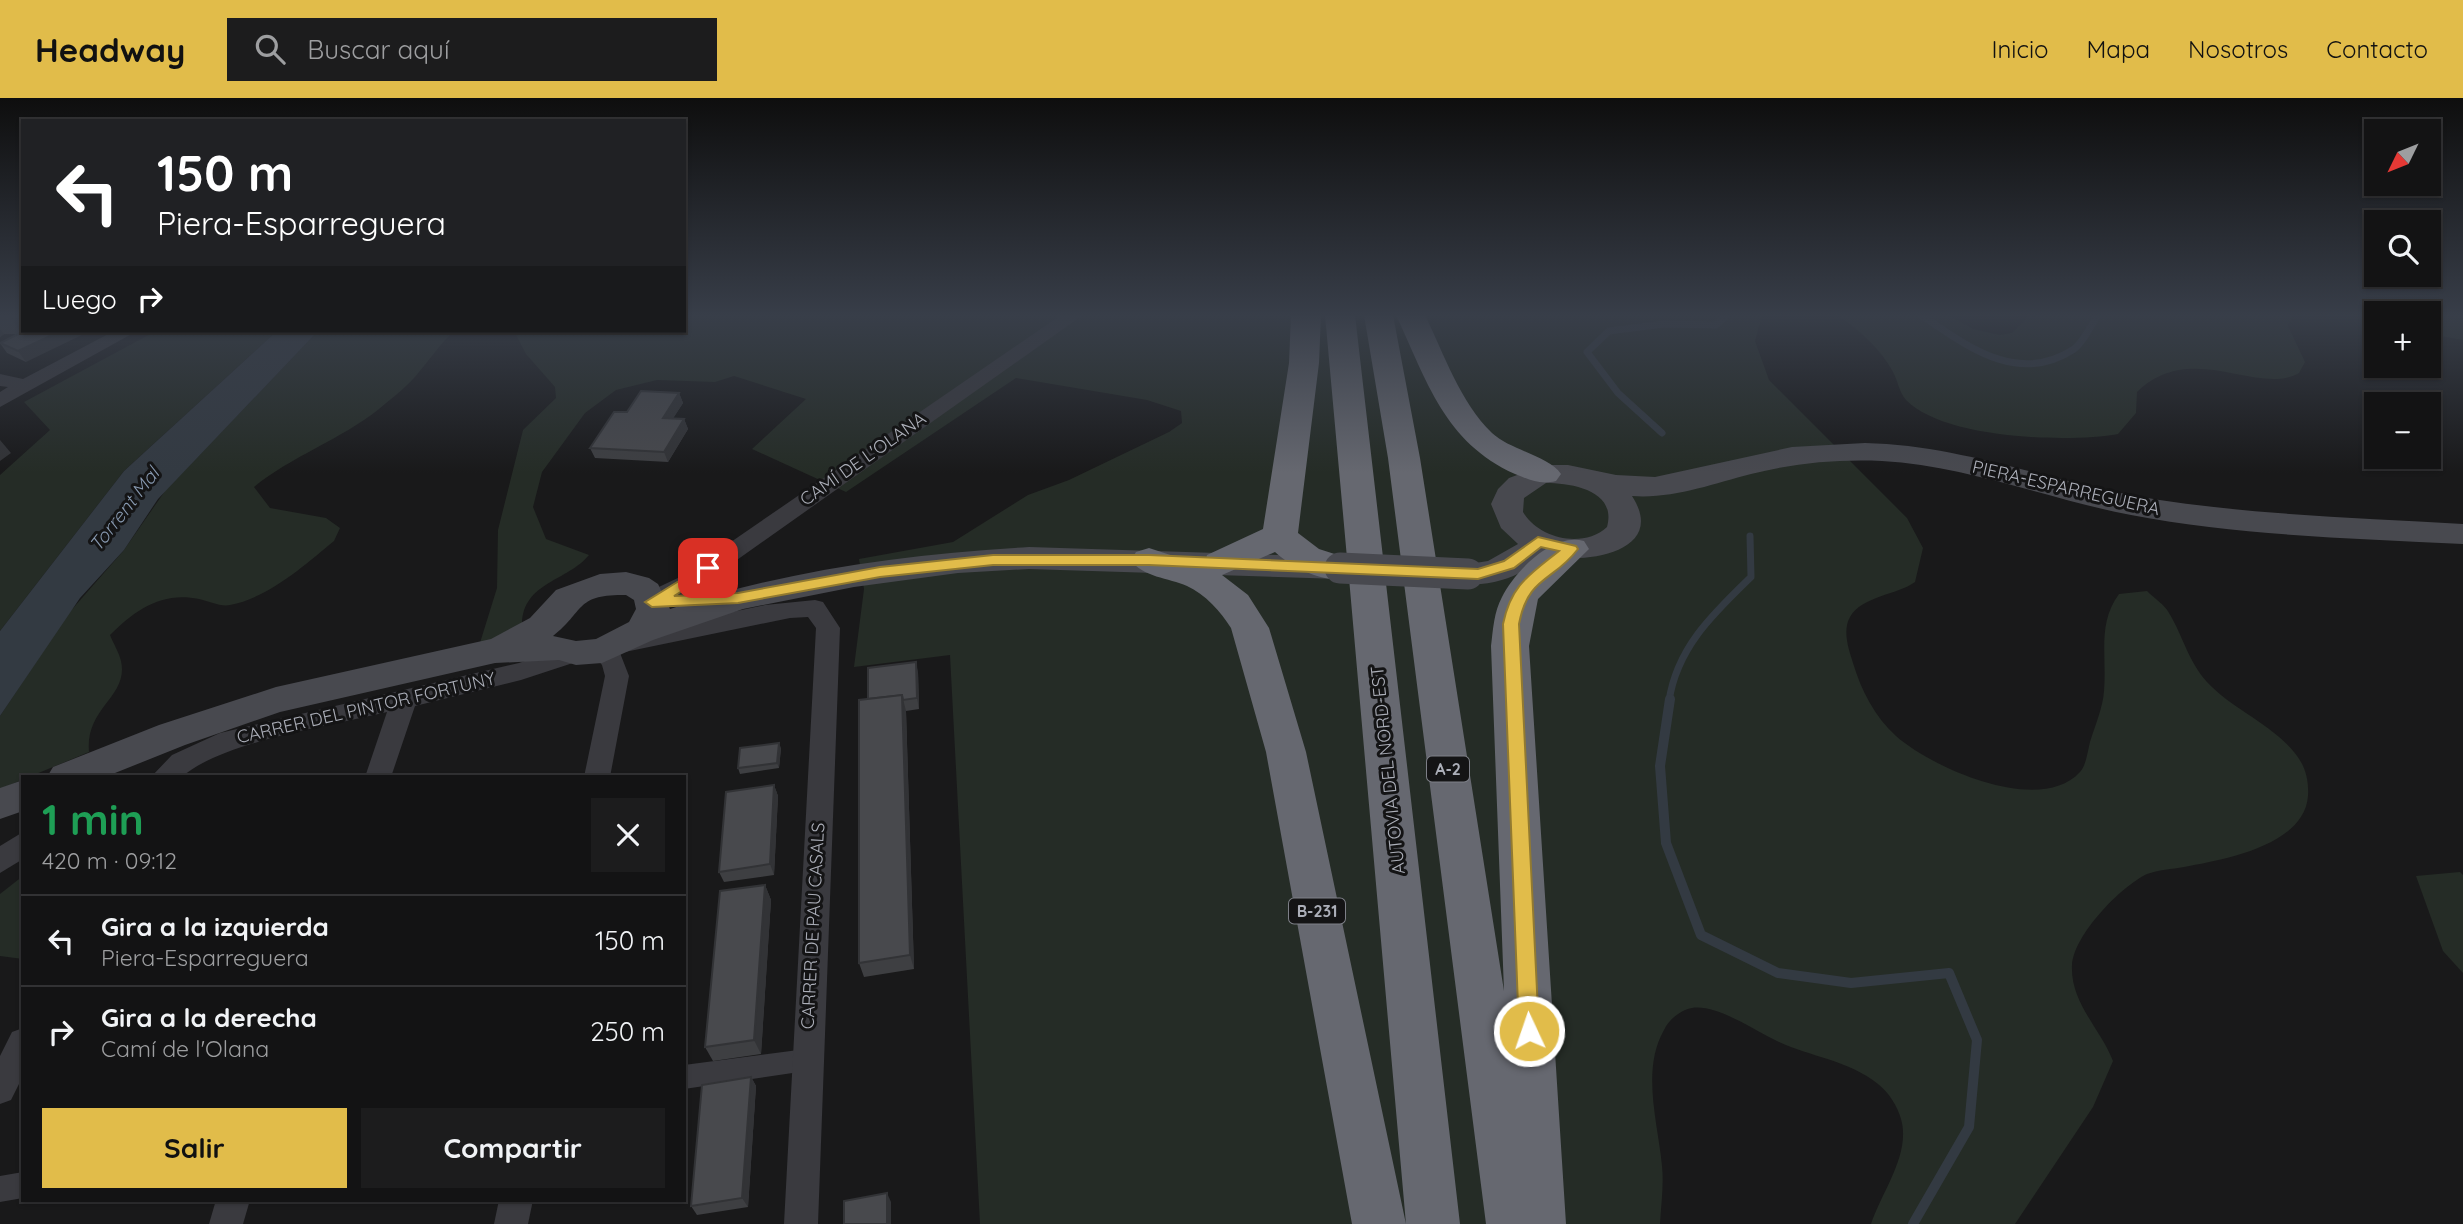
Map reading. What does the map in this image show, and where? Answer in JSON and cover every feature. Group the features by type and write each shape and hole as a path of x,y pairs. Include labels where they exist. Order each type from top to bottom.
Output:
{"highway":[{"path":"1228,583 1249,581 1274,550 1303,368"},
{"name":"AUTOVIA DEL NORD-EST","path":"1345,368 1433,1224"},
{"name":"A-2","path":"1388,368 1404,458 1513,1224"},
{"path":"1437,368 1459,409 1481,440 1512,460 1544,474"},
{"path":"1539,1224 1510,646 1515,603 1555,545"},
{"path":"1274,550 1293,551 1325,567"},
{"name":"B-231","path":"1149,560 1202,578 1228,583 1250,628 1286,752 1379,1224"}],"main road":[{"name":"PIERA-ESPARREGUERA","path":"1544,474 1564,474 1596,482 1638,487 1673,485 1779,458 1835,453 1895,453 1952,461 2129,505 2178,513 2234,520 2463,534"},
{"path":"1544,474 1515,486 1508,496 1506,508 1511,521 1555,545"},
{"name":"PIERA-ESPARREGUERA","path":"1596,482 1614,494 1623,505 1625,519"},
{"name":"PIERA-ESPARREGUERA","path":"1325,567 1468,574 1490,572 1555,545 1604,544 1616,537 1625,519 1673,485"},
{"name":"B-231","path":"71,775 128,751 276,700 495,651 606,632 738,598 855,576 958,562 1029,558 1149,560"},
{"path":"0,804 21,796"}],"street":[{"path":"0,401 59,368"},
{"name":"CAMÍ DE L'OLANA","path":"606,632 688,583 998,368"},
{"path":"0,380 26,385"},
{"name":"CARRER DEL PINTOR FORTUNY","path":"166,775 181,762 220,743 521,671 606,632 655,642 785,608 814,608 828,628"},
{"name":"CARRER DE PAU CASALS","path":"801,1224 806,1060 828,628"},
{"path":"597,775 617,676 606,632"},
{"path":"379,775 404,700"},
{"path":"103,775 128,751"},
{"path":"0,862 21,846"},
{"path":"0,1089 21,1046"},
{"path":"686,1077 806,1060"},
{"path":"0,1189 21,1185"},
{"path":"226,1224 232,1202"},
{"path":"511,1224 516,1202"}],"shaded area":[{"path":"88,368 237,368 124,471 0,631 0,475 50,430 24,402"},
{"path":"283,368 422,368 410,382 364,420 284,466 254,487 270,508 326,518 340,528 334,541 272,588 244,601 219,605 186,597 173,598 150,605 129,618 110,635 121,661 122,673 119,684 93,724 89,752 34,775 21,775 21,780 0,789 0,716 68,614 124,550 165,491"},
{"path":"538,368 1765,368 1769,380 1907,518 1923,548 1915,582 1863,604 1850,617 1847,628 1850,652 1865,693 1875,712 1896,736 1934,761 1987,782 2014,788 2039,789 2062,784 2082,769 2100,710 2104,691 2105,628 2112,605 2119,594 2147,591 2167,610 2195,666 2207,682 2274,733 2298,757 2306,772 2308,796 2303,813 2292,827 2277,839 2239,855 2147,874 2124,889 2089,926 2075,953 2073,979 2081,1004 2113,1061 2093,1107 2015,1224 1871,1224 1894,1172 1902,1146 1901,1119 1889,1095 1878,1084 1853,1069 1784,1044 1733,1018 1711,1010 1692,1008 1669,1022 1657,1046 1653,1062 1653,1097 1663,1173 1660,1224 980,1224 950,655 854,667 864,589 859,559 953,542 1028,495 1069,480 1169,432 1182,423 1181,411 1147,400 1016,378 846,492 752,449 806,399 734,376 715,382 657,380 616,390 585,413 542,472 533,507 546,539 589,555 530,599 524,610 522,624 479,646 497,588 498,530 523,430 556,398 555,387"},
{"path":"1890,368 2302,368 2299,373 2283,379 2264,379 2202,369 2180,370 2158,377 2137,392 2136,413 2118,434 2069,438 2008,435 1948,423 1924,413 1906,400"},
{"path":"2460,872 2463,875 2463,973 2443,951 2416,876"},
{"path":"21,878 21,959 0,956 0,894"}],"water":[{"name":"Torrent Mal","path":"237,368 283,368 158,499 124,550 80,598 0,716 0,631 124,471"}],"building":[{"path":"641,391 679,393 663,418 684,419 664,452 590,448 614,412 627,412"},
{"path":"916,662 917,698 903,700 902,695 868,699 868,668"},
{"path":"902,695 910,955 859,963 859,700"},
{"path":"779,743 777,763 738,768 740,748"},
{"path":"774,785 770,864 719,872 726,792"},
{"path":"765,885 754,1040 705,1047 720,891"},
{"path":"751,1077 742,1198 691,1206 702,1085"},
{"path":"887,1193 887,1224 844,1224 844,1201"}],"waterway":[{"path":"1599,368 1618,393 1662,433"},
{"path":"1669,701 1680,664 1699,632 1751,577 1750,536"},
{"path":"1670,699 1660,766 1666,843 1701,935 1778,973 1851,983 1949,973 1977,1040 1969,1127 1913,1224"}],"route":[{"path":"708,568 688,583 652,602 738,598 855,576 958,562 1097,558 1478,574 1509,564 1538,542 1571,549 1524,587 1515,603 1511,624 1529,1031"}]}
